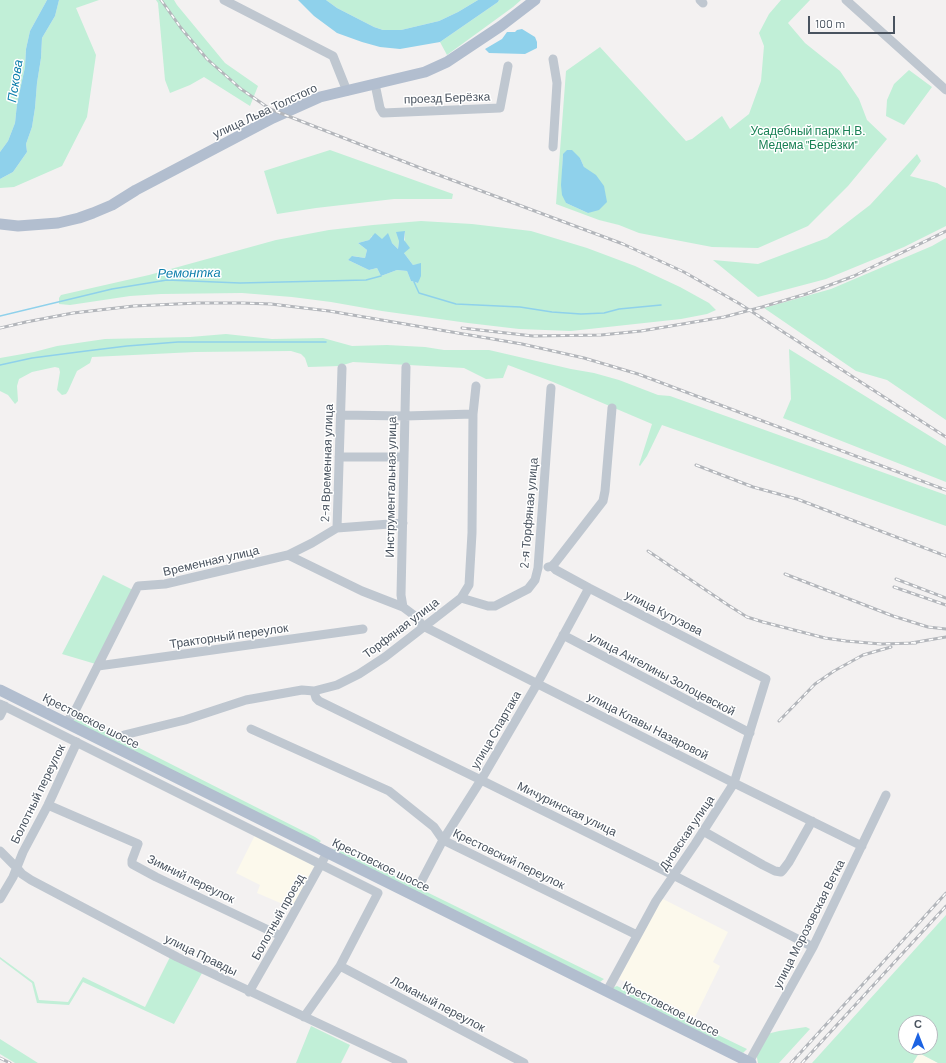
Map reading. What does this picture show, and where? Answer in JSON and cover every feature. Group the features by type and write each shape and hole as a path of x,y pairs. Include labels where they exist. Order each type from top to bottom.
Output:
{"main road":[{"name":"улица Льва Толстого","path":"0,224 18,226 58,223 93,213 112,205 136,190 273,118 320,97 425,72 447,62 501,26 535,0"},
{"name":"Крестовское шоссе","path":"0,690 750,1063"}],"street":[{"path":"224,0 333,56 347,91"},
{"path":"846,0 946,90"},
{"path":"553,59 557,83 553,147"},
{"name":"проезд Берёзка","path":"375,84 380,108 383,113 500,108 508,66"},
{"name":"Инструментальная улица","path":"403,607 400,595 406,367"},
{"name":"2-я Временная улица","path":"288,555 337,528 342,368"},
{"name":"Торфяная улица","path":"124,736 185,720 246,700 302,690 314,691 337,684 359,674 385,657 461,598 469,585 472,533 473,414 476,386"},
{"name":"2-я Торфяная улица","path":"461,598 488,606 495,606 528,589 535,580 538,568 551,388"},
{"path":"538,568 552,566 602,501 605,491 612,408"},
{"path":"341,415 405,416 473,414"},
{"path":"339,457 404,457"},
{"path":"337,528 403,523"},
{"path":"288,555 362,590 403,607 415,616 423,626"},
{"name":"Временная улица","path":"66,724 75,711 138,586 165,584 288,555"},
{"name":"улица Кутузова","path":"552,566 556,570 588,588 766,679"},
{"name":"улица Спартака","path":"421,882 443,840 481,780 537,684 588,588"},
{"name":"улица Клавы Назаровой","path":"423,626 862,846"},
{"name":"Тракторный переулок","path":"98,666 363,629"},
{"name":"улица Ангелины Золоцевской","path":"563,636 750,733"},
{"name":"Дновская улица","path":"607,991 656,901 734,783 766,679"},
{"name":"Мичуринская улица","path":"314,691 316,698 319,701 674,875 813,947"},
{"path":"0,716 2,705 378,893 340,966 304,1017"},
{"name":"Крестовский переулок","path":"251,729 389,791 434,826 443,840 637,935"},
{"name":"Болотный переулок","path":"0,899 48,805 77,742"},
{"name":"улица Морозовская Ветка","path":"750,1063 813,947 886,795"},
{"name":"Зимний переулок","path":"48,805 138,844 132,864 156,877 281,936"},
{"path":"703,831 763,865 780,872 789,862 812,821"},
{"name":"улица Правды","path":"0,853 22,874 31,880 177,957 403,1063"},
{"name":"Болотный проезд","path":"249,992 327,853"},
{"name":"Ломаный переулок","path":"340,966 524,1063"}],"shaded area":[{"path":"255,835 314,866 292,908 257,893 260,885 236,873"},
{"path":"661,898 728,932 713,962 720,966 695,1017 619,979"},
{"path":"918,1055 923,1055 938,1063 913,1063"}],"green space":[{"path":"0,0 47,0 30,31 15,123 8,141 0,152"},
{"path":"59,0 99,0 76,8 96,55 87,117 62,166 14,187 0,188 0,179 13,172 27,152 26,144 32,127 35,108 42,38 55,16"},
{"path":"156,0 174,0 225,63 258,86 250,106 204,77 190,85 170,93 165,80 158,3"},
{"path":"326,0 478,0 439,21 401,30 383,30 337,8"},
{"path":"499,0 521,0 447,55 440,42"},
{"name":"Усадебный парк Н.В. Медема \"Берёзки\"","path":"781,0 810,0 788,23 805,43 840,71 859,99 867,120 887,139 848,186 808,226 758,248 712,247 639,233 556,204 566,71 600,47 686,141 692,139 722,116 730,129 749,114 761,81 764,46 759,33 769,14","holes":["563,154 580,158 584,167 588,213 566,203 562,172"]},
{"path":"909,70 932,87 904,125 886,116 887,100 894,84"},
{"path":"330,150 453,194 452,199 394,199 277,214 264,171"},
{"path":"917,154 921,161 910,176 937,183 946,188 946,226 904,247 826,279 758,297 713,260 758,264 827,238 870,205"},
{"path":"421,221 472,224 531,231 587,248 635,266 680,287 709,303 716,310 707,314 681,319 571,331 519,329 382,311 331,302 242,293 161,294 130,296 70,305 59,304 59,298 61,295 149,275 276,240 329,230","holes":["405,231 404,253 413,265 421,264 418,283 411,281 407,271 397,270 381,276 377,268 369,270 348,260 353,256 365,258 367,250 358,243 369,240 372,236 392,243 398,249 399,241"]},
{"path":"946,238 946,420 887,380 856,371 764,308 831,289 932,246"},
{"path":"226,334 272,339 323,338 352,346 387,345 425,347 444,350 489,350 594,373 619,380 658,395 670,396 946,495 946,526 662,425 647,456 640,466 639,465 652,424 553,382 508,365 503,378 486,379 464,368 353,362 340,366 308,367 305,358 301,354 291,351 195,352 92,357 90,363 77,371 66,394 62,395 57,390 60,372 59,368 55,367 32,372 19,379 17,386 18,401 15,404 8,395 0,391 0,358 57,346 105,339 190,337"},
{"path":"789,349 946,446 946,482 783,418 791,399"},
{"path":"103,575 137,592 99,665 62,654"},
{"path":"78,717 321,841 319,843 73,721"},
{"path":"335,848 604,979 600,982 334,851"},
{"path":"946,915 946,1063 938,1063 923,1055 938,1055 938,1015 898,1015 898,1055 918,1055 913,1063 812,1063"},
{"path":"0,957 34,982 39,1000 68,1002 83,977 145,1007 170,957 202,973 174,1024 83,982 69,1005 37,1003 32,983 0,959"},
{"path":"617,986 747,1049 743,1053 629,998 612,988"},
{"path":"311,1026 350,1045 341,1063 296,1063"},
{"path":"806,1027 810,1029 779,1063 758,1063 756,1053 767,1034"},
{"path":"0,1039 38,1063 15,1063 0,1054"}],"water":[{"path":"47,0 59,0 55,16 42,38 35,108 32,127 26,144 27,152 13,172 0,179 0,152 8,141 15,123 30,31"},
{"path":"298,0 326,0 337,8 374,27 383,30 401,30 439,21 478,0 499,0 440,42 400,49 380,47 337,33 314,16"},
{"path":"522,29 535,37 537,48 525,54 489,53 485,49 502,39 507,32 515,32"},
{"path":"567,150 572,150 580,158 584,167 596,175 604,186 607,202 599,210 588,213 566,203 562,195 561,185 563,154"},
{"path":"405,231 404,240 410,248 404,253 413,265 421,263 421,276 418,283 411,281 407,271 397,270 381,276 377,268 369,270 348,260 352,256 365,258 367,250 358,243 369,240 375,233 382,239 388,233 392,243 398,249 399,241 396,232"}],"waterway":[{"name":"Ремонтка","path":"0,316 112,289 167,280 240,283 366,280 381,276"},
{"path":"414,282 419,293 456,304 520,307 552,312 581,314 604,313 619,309 661,305"},
{"path":"0,365 32,358 86,351 178,342 326,342"}],"railway":[{"path":"161,0 181,28 207,59 241,89 270,109 428,171 623,244 684,272 740,304 946,437"},
{"path":"462,328 533,336 601,335 641,331 724,317 806,294 854,276 946,231"},
{"path":"0,328 73,313 134,306 198,303 242,303 271,304 329,311 522,344 584,358 638,374 946,490"},
{"path":"696,465 753,487 797,499 946,556"},
{"path":"648,551 747,617 825,638 881,644 916,643"},
{"path":"785,574 893,616 928,627 946,629"},
{"path":"896,579 946,598"},
{"path":"894,587 946,605"},
{"path":"911,643 946,637"},
{"path":"779,721 815,684 834,671 863,655 891,647"},
{"path":"791,1063 946,893"},
{"path":"802,1063 946,906"},
{"path":"0,1058 10,1063"}],"water label":[{"name":"Пскова","path":"15,81"}]}
